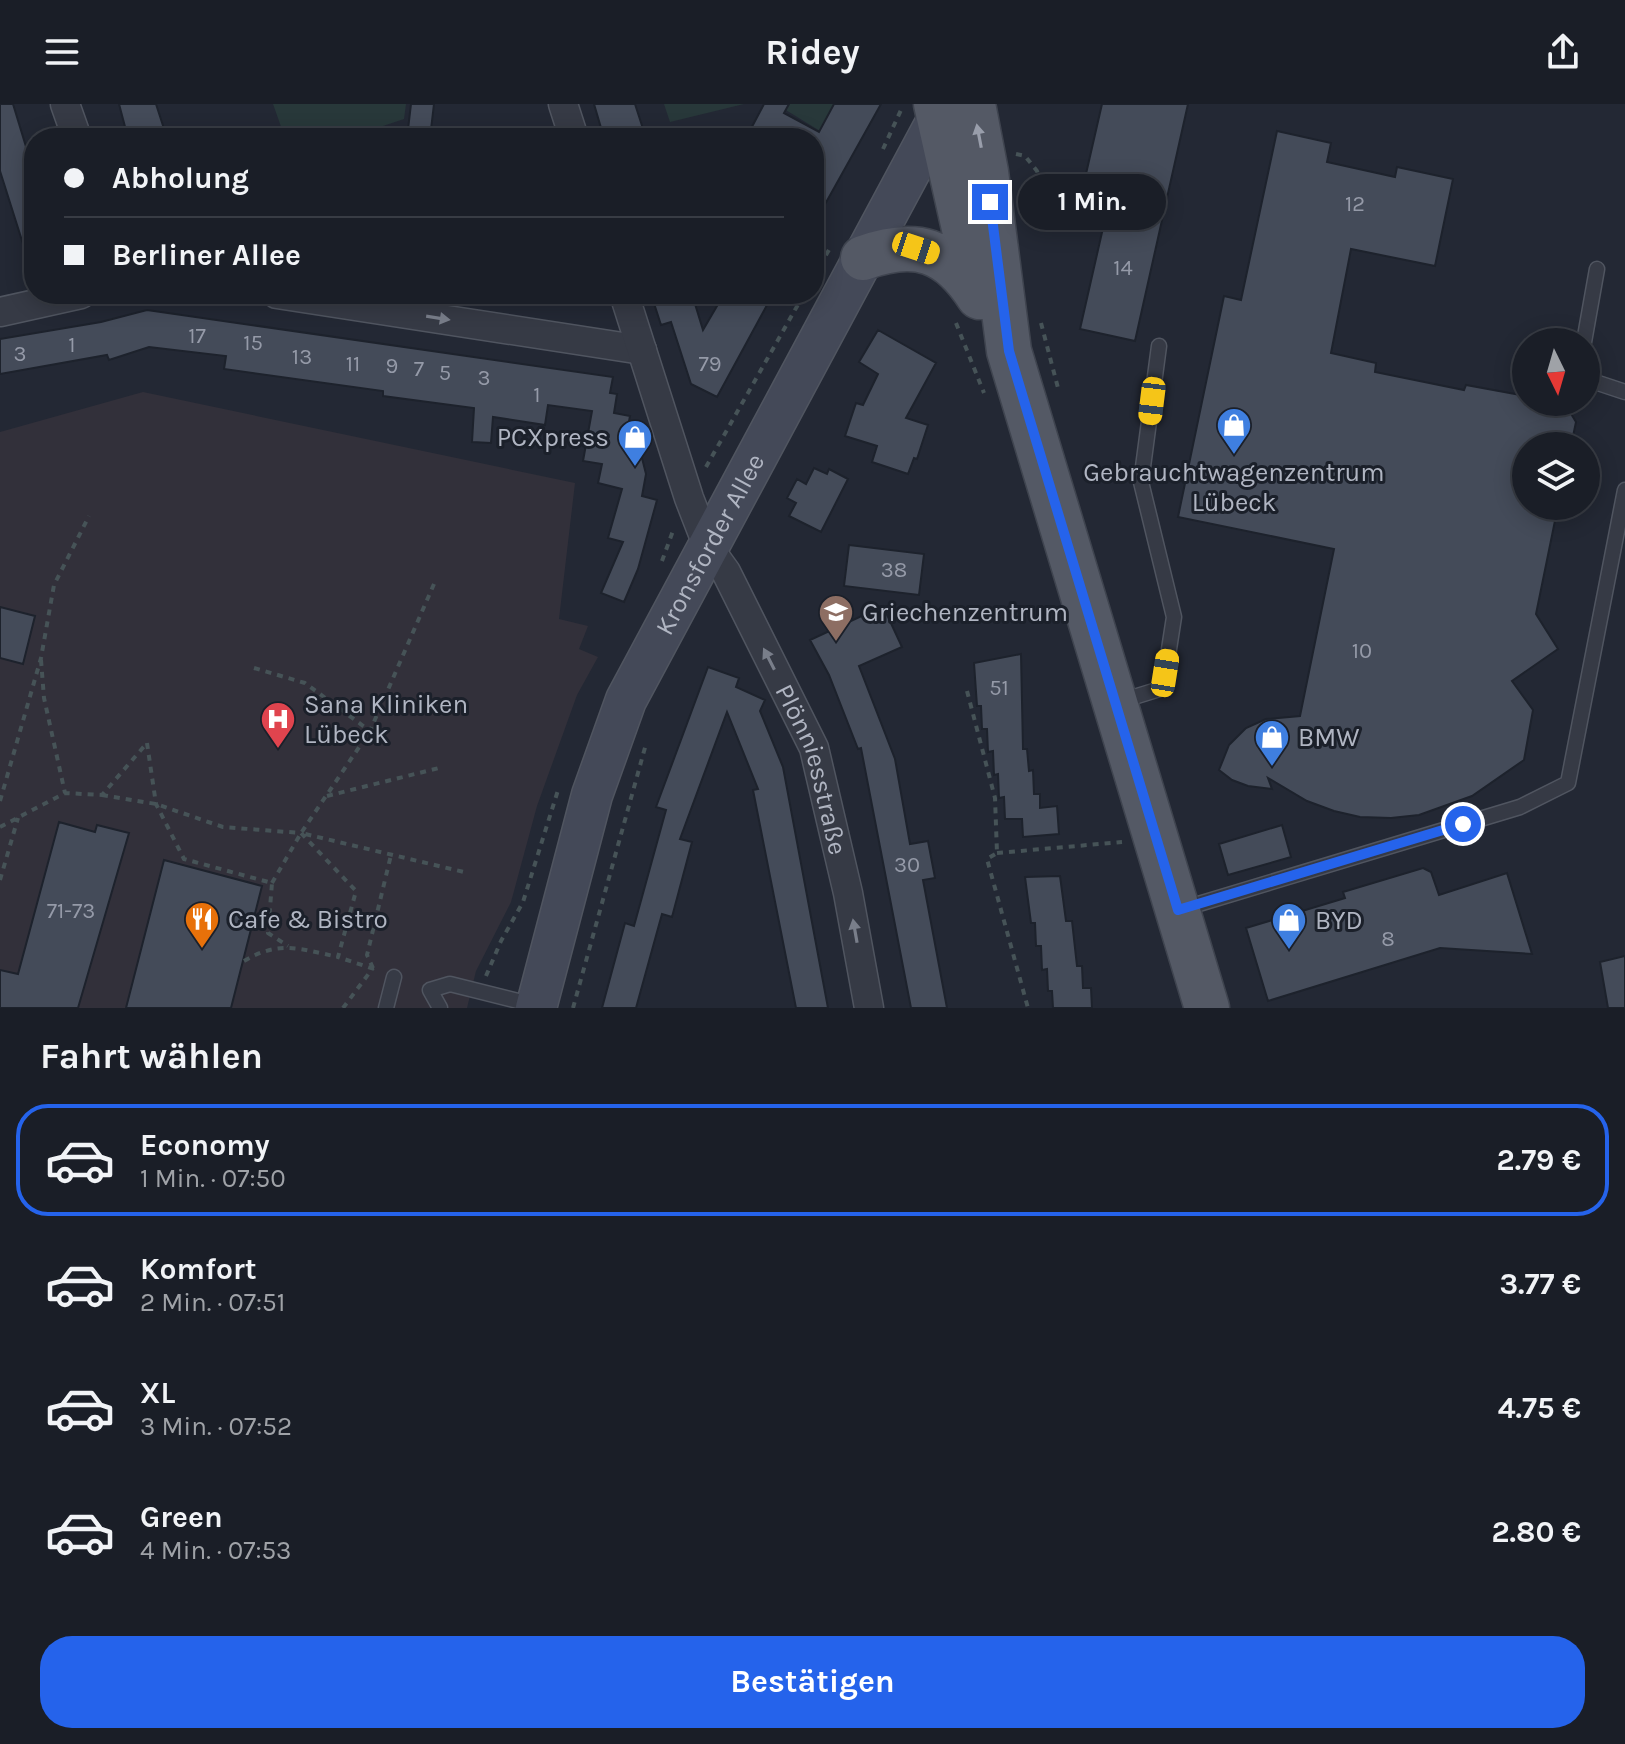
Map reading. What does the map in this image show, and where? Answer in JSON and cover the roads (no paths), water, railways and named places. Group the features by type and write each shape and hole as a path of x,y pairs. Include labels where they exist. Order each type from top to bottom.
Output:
{"main road":[{"name":"Kronsforder Allee","path":"549,1007 572,866 605,754 626,700 863,258 939,107"},
{"path":"939,107 980,298"},
{"path":"939,107 986,172 1009,351 1207,1008"},
{"path":"863,258 889,249 916,248 943,257 965,275 1009,351"}],"street":[{"path":"65,104 73,128"},
{"path":"563,104 571,128"},
{"path":"0,312 36,304"},
{"path":"342,304 642,350"},
{"name":"Plönniesstraße","path":"627,304 689,498 708,547 726,572 814,748 848,893 869,1008"}],"lane":[{"path":"1586,328 1597,269"},
{"path":"1116,702 1163,688 1174,617 1141,482 1159,346"},
{"path":"1600,384 1625,392"},
{"path":"1178,910 1520,807 1568,783 1625,490"},
{"path":"386,1008 394,977"},
{"path":"440,1008 430,990 450,984 549,1007"}],"place":[{"name":"Gebrauchtwagenzentrum Lübeck","path":"1234,456"},
{"name":"PCXpress","path":"635,468"},
{"name":"Griechenzentrum","path":"836,643"},
{"name":"Sana Kliniken Lübeck","path":"278,750"},
{"name":"BMW","path":"1272,768"},
{"name":"Cafe & Bistro","path":"202,950"},
{"name":"BYD","path":"1289,951"}]}
